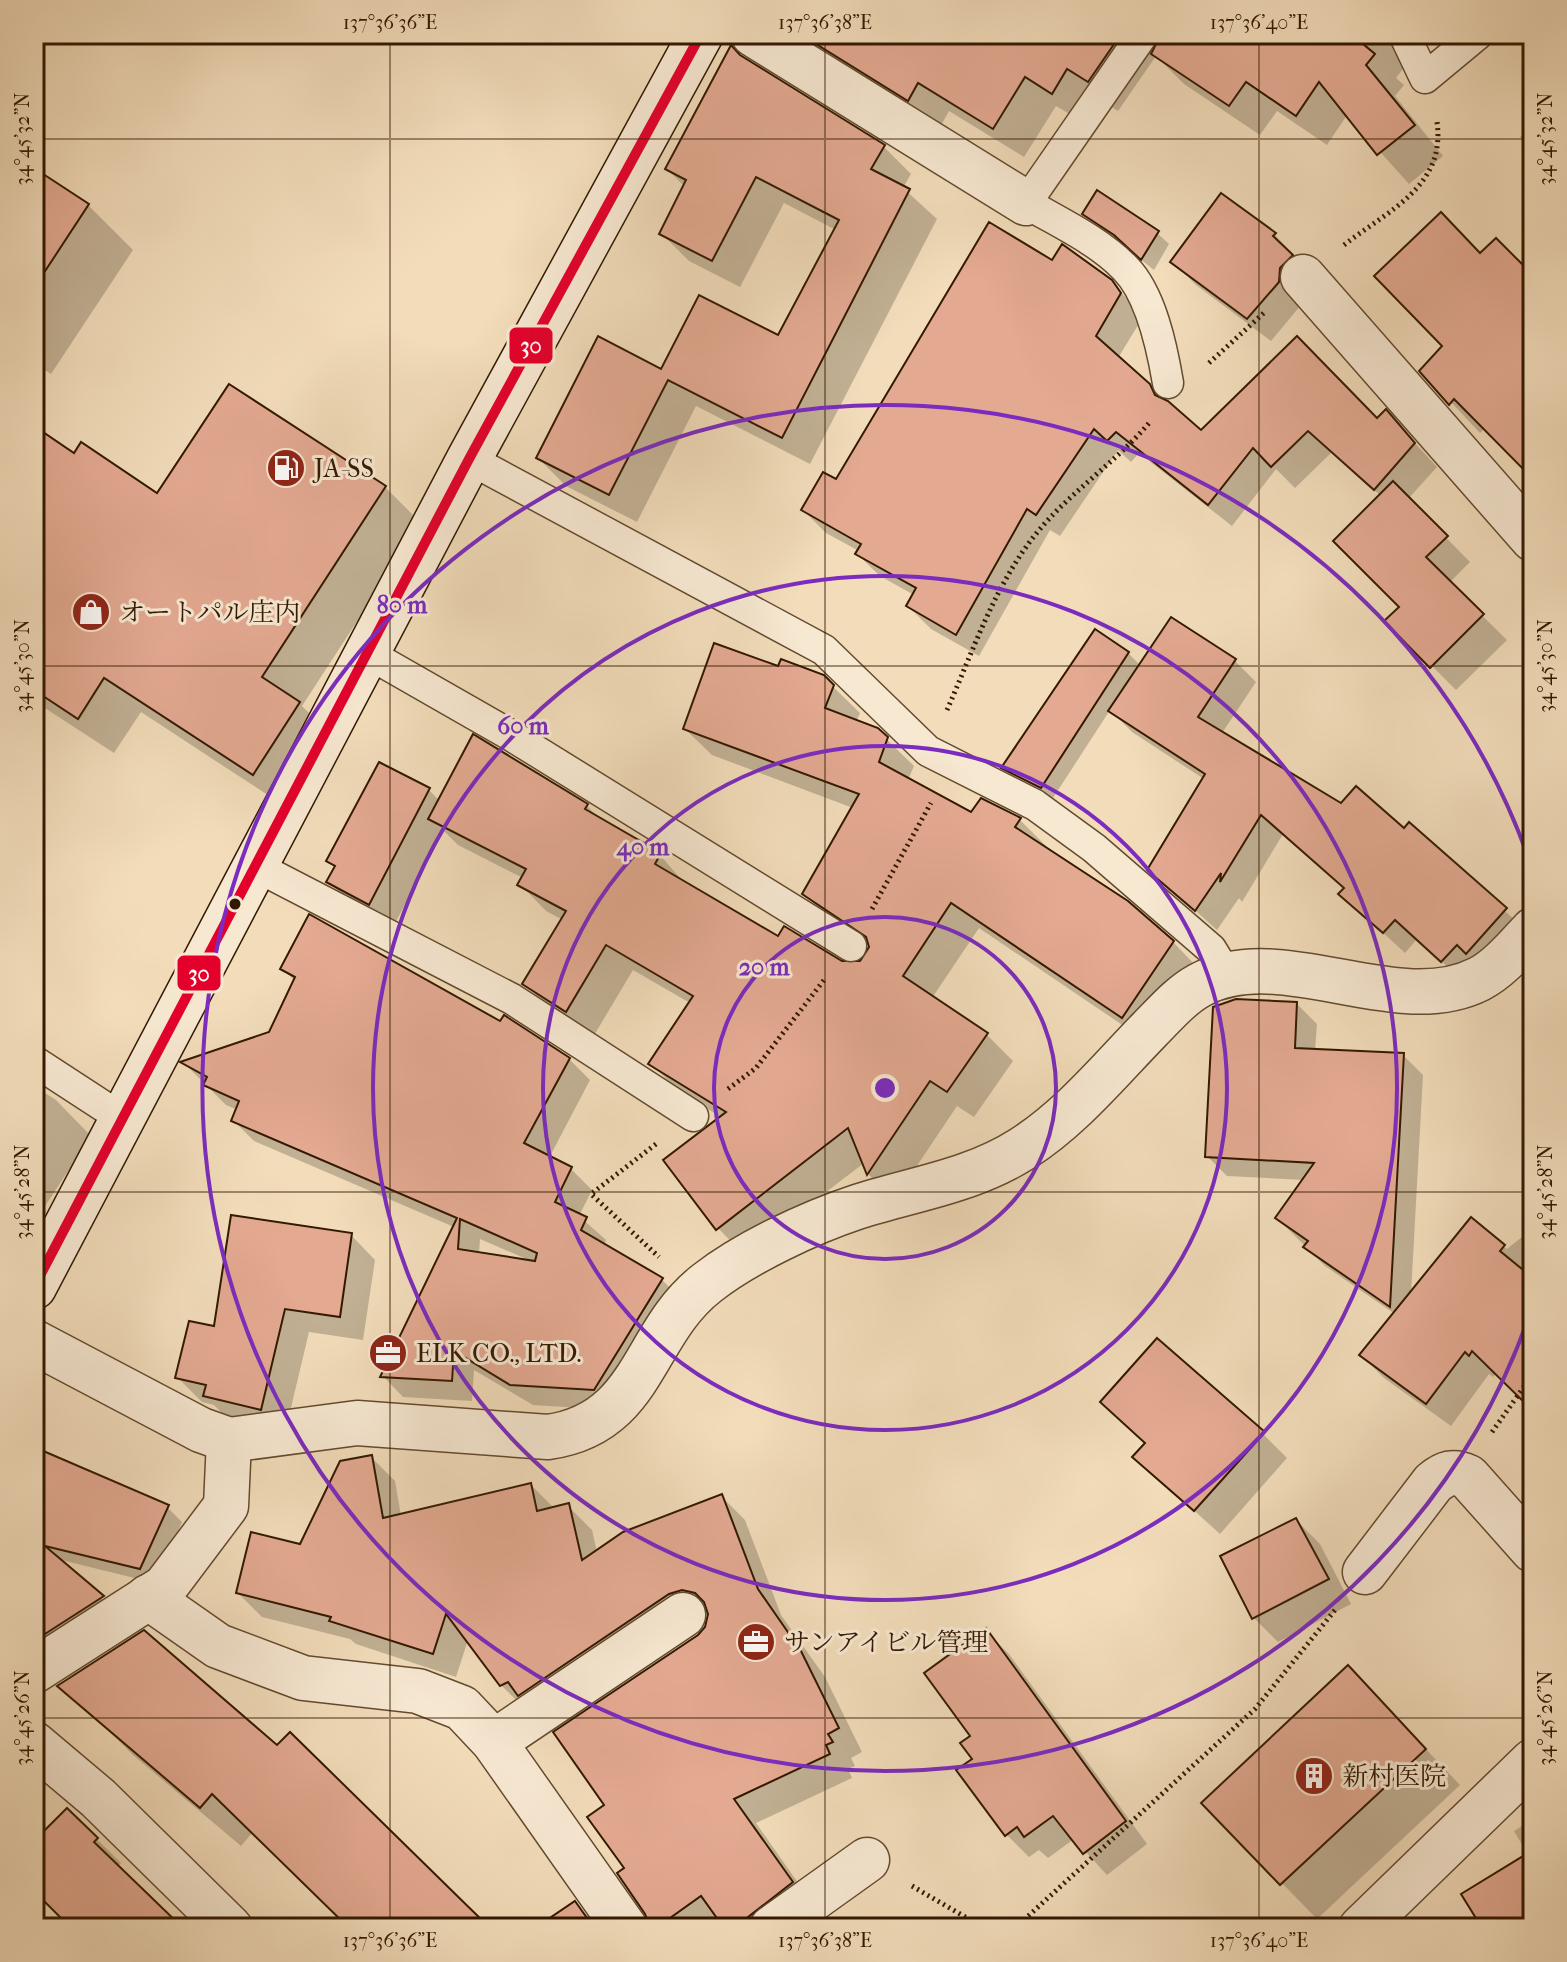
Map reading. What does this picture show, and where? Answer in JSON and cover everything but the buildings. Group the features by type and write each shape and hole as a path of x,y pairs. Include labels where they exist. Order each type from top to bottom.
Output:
{"street":[{"path":"34,1287 469,459 701,34"},
{"path":"753,34 1026,203"},
{"path":"1303,277 1533,539"},
{"path":"34,1342 201,1430 229,1440 357,1423 548,1437 575,1433 599,1422 619,1404 682,1309 734,1267 802,1230 859,1207 954,1180 1021,1149 1052,1127 1179,1000 1197,986 1227,975 1265,973 1414,990 1448,989 1479,979 1533,930"},
{"path":"34,1671 165,1587 226,1506 229,1440"},
{"path":"1365,1572 1443,1474 1462,1474 1533,1550"},
{"path":"148,1597 218,1646 303,1678 418,1691 462,1708 494,1742 625,1928"},
{"path":"494,1742 683,1615"},
{"path":"34,1744 98,1798 230,1928"},
{"path":"1361,1928 1533,1761"},
{"path":"772,1928 867,1860"}],"lane":[{"path":"1143,34 1026,203 1111,255 1127,270 1140,289 1164,358 1168,383"},
{"path":"1404,34 1425,78 1478,34"},
{"path":"469,459 824,650 941,757 1035,805 1094,848 1211,949 1227,975"},
{"path":"367,653 512,736 851,946"},
{"path":"255,866 512,999 693,1116"},
{"path":"34,1061 123,1119"}],"path":[{"path":"698,1293 591,1194 756,1068 851,946 941,757 1016,563 1062,504 1147,425 1162,406 1168,383"},
{"path":"1462,1474 1533,1374"},
{"path":"1015,1928 1255,1709 1365,1572"},
{"path":"867,1860 984,1928"}],"transit line":[{"name":"30","path":"34,1287 469,459 701,34"}],"place":[{"name":"JA-SS","path":"286,468"},
{"name":"オートパル庄内","path":"91,612"},
{"name":"ELK CO., LTD.","path":"388,1353"},
{"name":"サンアイビル管理","path":"756,1642"},
{"name":"新村医院","path":"1314,1776"}]}
